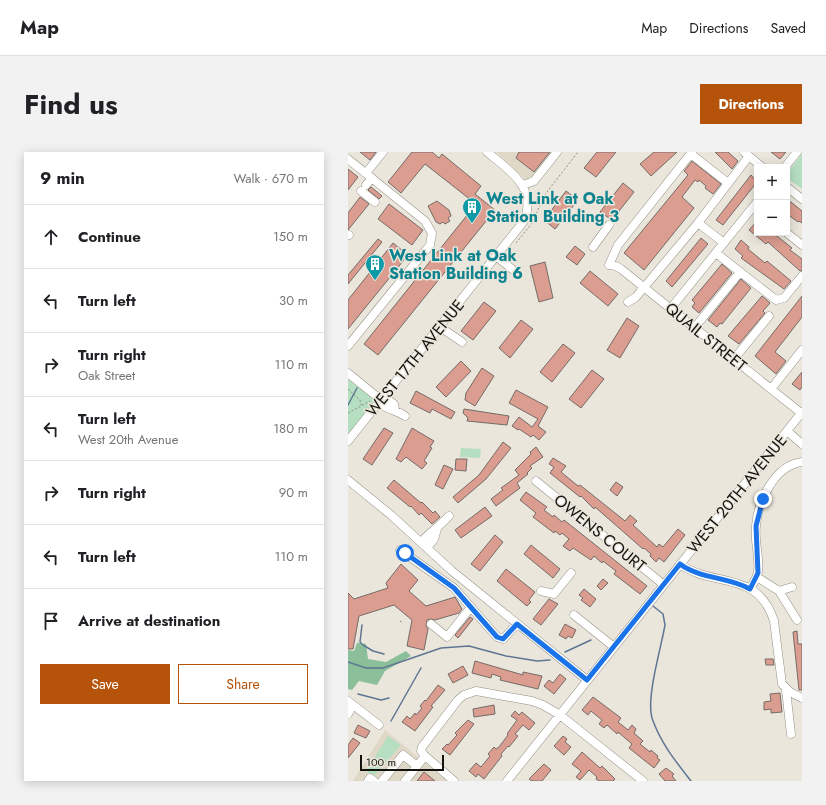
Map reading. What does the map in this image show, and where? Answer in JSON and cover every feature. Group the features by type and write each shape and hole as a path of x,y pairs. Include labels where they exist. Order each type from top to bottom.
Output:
{"street":[{"path":"375,202 364,188 383,152"},
{"path":"487,152 514,174 523,185 534,181 557,152"},
{"path":"787,164 797,152"},
{"path":"692,153 728,184"},
{"name":"QUAIL STREET","path":"692,153 618,245 609,265 616,266 621,269 802,413"},
{"path":"628,302 636,297 644,288 728,184 745,153 758,164"},
{"path":"348,159 425,221 430,228 432,238 430,245 348,346"},
{"name":"WEST 17TH AVENUE","path":"348,441 379,400 440,327 524,221 528,209 527,195 523,185"},
{"path":"790,189 802,199"},
{"path":"671,308 754,208"},
{"path":"698,222 724,243"},
{"path":"593,246 610,225"},
{"path":"790,235 802,245"},
{"path":"716,253 776,300 784,298 802,276"},
{"path":"497,256 512,269"},
{"path":"695,328 736,277"},
{"path":"734,359 769,316"},
{"path":"440,327 462,342"},
{"path":"771,389 802,350"},
{"path":"348,373 389,410 396,410 406,416"},
{"name":"WEST 20TH AVENUE","path":"508,781 587,680 802,413"},
{"path":"787,431 802,444"},
{"path":"750,589 757,577 758,570 756,526 762,504 770,486 782,471 790,465 802,462"},
{"path":"348,480 388,512 424,545 517,624 587,680"},
{"name":"OWENS COURT","path":"536,481 664,585"},
{"path":"424,545 430,533 437,529 449,516"},
{"path":"400,550 454,588 491,633 499,639 506,637 517,624"},
{"path":"680,564 689,570 735,582 750,589 765,603 773,616 776,628 782,684 786,690 791,734"},
{"path":"541,591 554,594 571,573"},
{"path":"757,577 780,590 797,620"},
{"path":"780,590 792,587"},
{"path":"431,624 447,637 471,607"},
{"path":"574,614 614,647"},
{"path":"786,690 802,698"},
{"path":"405,781 417,766 423,753 426,741 458,700 470,692 490,693 532,701 560,715 643,781"},
{"path":"348,714 350,703 379,725"},
{"path":"423,753 454,781"},
{"path":"382,781 403,755 417,766"},
{"path":"368,781 370,778 374,781"}],"path":[{"path":"515,244 533,222 543,197 578,152"},
{"path":"348,389 360,400 361,406"},
{"path":"348,413 361,406 379,400"}],"shaded area":[{"path":"496,152 562,152 536,183 532,185"},
{"path":"385,730 447,781 353,781"}],"green space":[{"path":"802,154 802,189 790,180 790,169"},
{"path":"348,379 372,398 373,402 348,435"},
{"path":"461,448 481,449 480,458 460,457"},
{"path":"357,643 366,644 368,659 386,662 406,651 411,656 385,671 377,685 359,681 352,690 348,689 348,650 354,651"},
{"path":"388,736 401,745 374,776 366,771"}],"building":[{"path":"360,152 376,152 370,160"},
{"path":"412,152 432,152 439,158 442,154 481,186 475,194 495,210 378,355 364,344 476,204 425,164 401,193 388,182"},
{"path":"519,152 550,152 534,172 516,158"},
{"path":"597,152 616,152 596,177 584,168"},
{"path":"654,152 677,152 651,176 640,164"},
{"path":"715,152 728,152 738,161 732,169"},
{"path":"771,152 786,152 780,159"},
{"path":"692,161 721,184 713,194 705,188 706,186 699,180 698,182 695,180 682,197 694,208 644,270 624,253 688,175 684,171"},
{"path":"348,169 358,177 348,190"},
{"path":"751,175 754,178 754,186 723,225 716,220"},
{"path":"623,183 634,192 612,220 600,212"},
{"path":"371,187 382,196 379,199 368,190"},
{"path":"566,191 578,200 555,229 544,220"},
{"path":"360,197 369,204 348,230 348,213"},
{"path":"437,201 449,210 451,216 448,218 450,221 445,224 443,222 440,224 436,222 428,206"},
{"path":"790,201 802,211 802,223 799,221 798,222 790,216"},
{"path":"389,204 423,230 412,245 378,219"},
{"path":"754,224 754,234 749,230"},
{"path":"756,236 777,236 792,248 790,250 802,259 802,271 800,271 768,242 766,244"},
{"path":"701,238 708,244 672,287 666,281"},
{"path":"378,239 382,242 348,284 348,275"},
{"path":"741,240 749,247 748,249 765,263 767,261 791,281 784,289 741,258 743,256 735,249"},
{"name":"West Link at Oak Station Building 6","path":"393,243 408,255 348,329 348,300"},
{"path":"575,246 585,254 577,265 566,257"},
{"path":"545,262 553,298 539,302 530,266"},
{"path":"722,264 732,273 699,313 692,307 695,303 692,300"},
{"path":"590,271 618,294 608,306 580,283"},
{"path":"741,279 751,288 722,324 720,323 717,327 708,320"},
{"path":"762,296 770,303 763,311 765,313 739,344 728,336"},
{"path":"802,296 802,317 775,352 786,361 776,374 755,356"},
{"path":"484,302 496,311 473,340 461,331"},
{"path":"627,318 639,326 620,358 607,350"},
{"path":"521,320 533,329 510,358 499,348"},
{"path":"563,344 575,353 552,382 540,372"},
{"path":"461,361 471,371 446,397 436,387"},
{"path":"482,368 494,376 475,406 465,400 466,393"},
{"path":"592,370 604,379 581,408 569,399"},
{"path":"802,372 802,387 800,390 792,384"},
{"path":"516,390 548,407 538,426 546,432 539,440 533,435 531,437 512,426 519,417 532,427 538,419 509,403"},
{"path":"416,391 455,412 451,419 432,409 430,413 410,403"},
{"path":"464,409 509,416 507,425 467,421 468,418 463,413"},
{"path":"384,428 393,433 372,465 363,459"},
{"path":"412,428 434,441 430,447 432,448 424,461 427,463 422,469 406,457 401,462 396,459"},
{"path":"503,442 511,448 486,479 458,503 453,497 479,475"},
{"path":"536,447 543,457 530,466 532,468 527,473 528,474 517,483 520,488 496,506 491,499 503,490 501,488 519,475 515,470"},
{"path":"553,458 566,466 561,472 578,486 580,485 625,521 630,515 637,521 633,525 657,547 659,544 663,547 678,529 685,535 664,562 659,558 656,562 650,556 651,554 644,548 643,549 595,507 594,509 581,496 580,497 550,473 554,467 549,464"},
{"path":"456,459 467,459 466,471 455,470"},
{"path":"444,465 453,469 443,489 435,485"},
{"path":"394,480 421,503 422,502 433,513 435,511 440,517 432,524 421,513 419,515 411,506 410,507 387,488"},
{"path":"616,482 623,487 617,496 610,490"},
{"path":"526,492 547,507 544,510 553,517 554,515 562,522 564,520 647,586 640,594 614,574 616,571 603,561 602,563 594,556 591,560 573,548 570,551 563,546 569,539 562,533 560,535 555,531 554,533 533,517 536,513 520,500"},
{"path":"485,507 492,516 461,538 455,530"},
{"path":"495,535 503,542 480,571 471,564"},
{"path":"531,545 560,569 553,578 524,554"},
{"path":"401,564 418,580 409,591 426,606 455,597 462,609 459,613 435,620 427,620 426,626 428,629 424,650 407,646 412,620 394,605 359,616 353,649 348,649 348,593 354,599 388,588 386,583"},
{"path":"506,569 535,592 529,600 531,602 527,606 497,581"},
{"path":"603,579 608,583 601,590 597,586"},
{"path":"584,589 596,599 590,607 581,600 583,598 579,595"},
{"path":"549,599 558,604 541,625 533,619"},
{"path":"470,617 473,619 458,638 455,635"},
{"path":"565,624 576,630 572,638 568,636 566,639 559,635"},
{"path":"797,631 798,644 802,644 802,690 799,690 793,632"},
{"path":"765,659 773,659 774,665 766,665"},
{"path":"475,661 523,675 523,672 542,676 538,689 500,680 501,677 492,674 491,678 472,673"},
{"path":"463,666 468,675 453,683 448,674"},
{"path":"560,674 566,679 554,694 544,686 549,680 553,683"},
{"path":"438,685 445,690 431,706 433,707 415,731 402,722 407,716 410,719 415,713 416,715 422,708 420,706 425,700 426,701"},
{"path":"780,693 782,712 771,713 771,709 764,710 764,702 771,701 770,694"},
{"path":"593,697 621,718 618,722 628,730 632,725 636,729 634,733 643,741 640,744 650,752 651,750 660,760 654,768 629,748 632,744 618,732 617,734 607,725 604,728 599,724 602,720 591,711 588,715 582,710"},
{"path":"494,705 495,714 474,717 473,709"},
{"path":"515,711 519,715 522,712 535,723 529,730 523,725 515,734 518,736 501,754 502,756 484,779 478,774 476,777 469,771 476,763 481,767 490,756 488,754 494,747 496,749 499,747 517,720 511,716"},
{"path":"468,720 474,724 450,755 442,749 457,735 455,733"},
{"path":"358,725 370,731 366,738 354,733"},
{"path":"563,736 567,739 565,742 571,747 564,755 554,746"},
{"path":"353,738 360,743 348,758 348,745"},
{"path":"582,752 600,768 602,766 615,779 613,781 599,781 596,779 597,777 589,770 580,780 576,777 581,771 572,764"},
{"path":"544,764 551,770 542,781 532,781 529,779"},
{"path":"666,768 674,774 672,776 676,781 665,781 659,774"},
{"path":"424,772 435,781 417,781"}],"waterway":[{"path":"348,405 357,388"},
{"path":"653,606 663,614 665,625 652,686 652,718 659,735 674,759 691,781"},
{"path":"362,625 360,642 362,644"},
{"path":"565,652 591,640"},
{"path":"363,645 373,651 384,654"},
{"path":"348,662 366,668 383,668 441,648 469,646 506,656 537,661 550,660"},
{"path":"391,721 421,668"},
{"path":"358,694 381,700 389,698"}],"place":[{"name":"West Link at Oak Station Building 3","path":"472,224"},
{"name":"West Link at Oak Station Building 6","path":"375,281"}],"route":[{"path":"405,553 454,588 494,636 499,639 503,639 517,624 587,680 680,564 689,570 735,582 750,589 758,573 755,532 756,520 763,499"}]}
